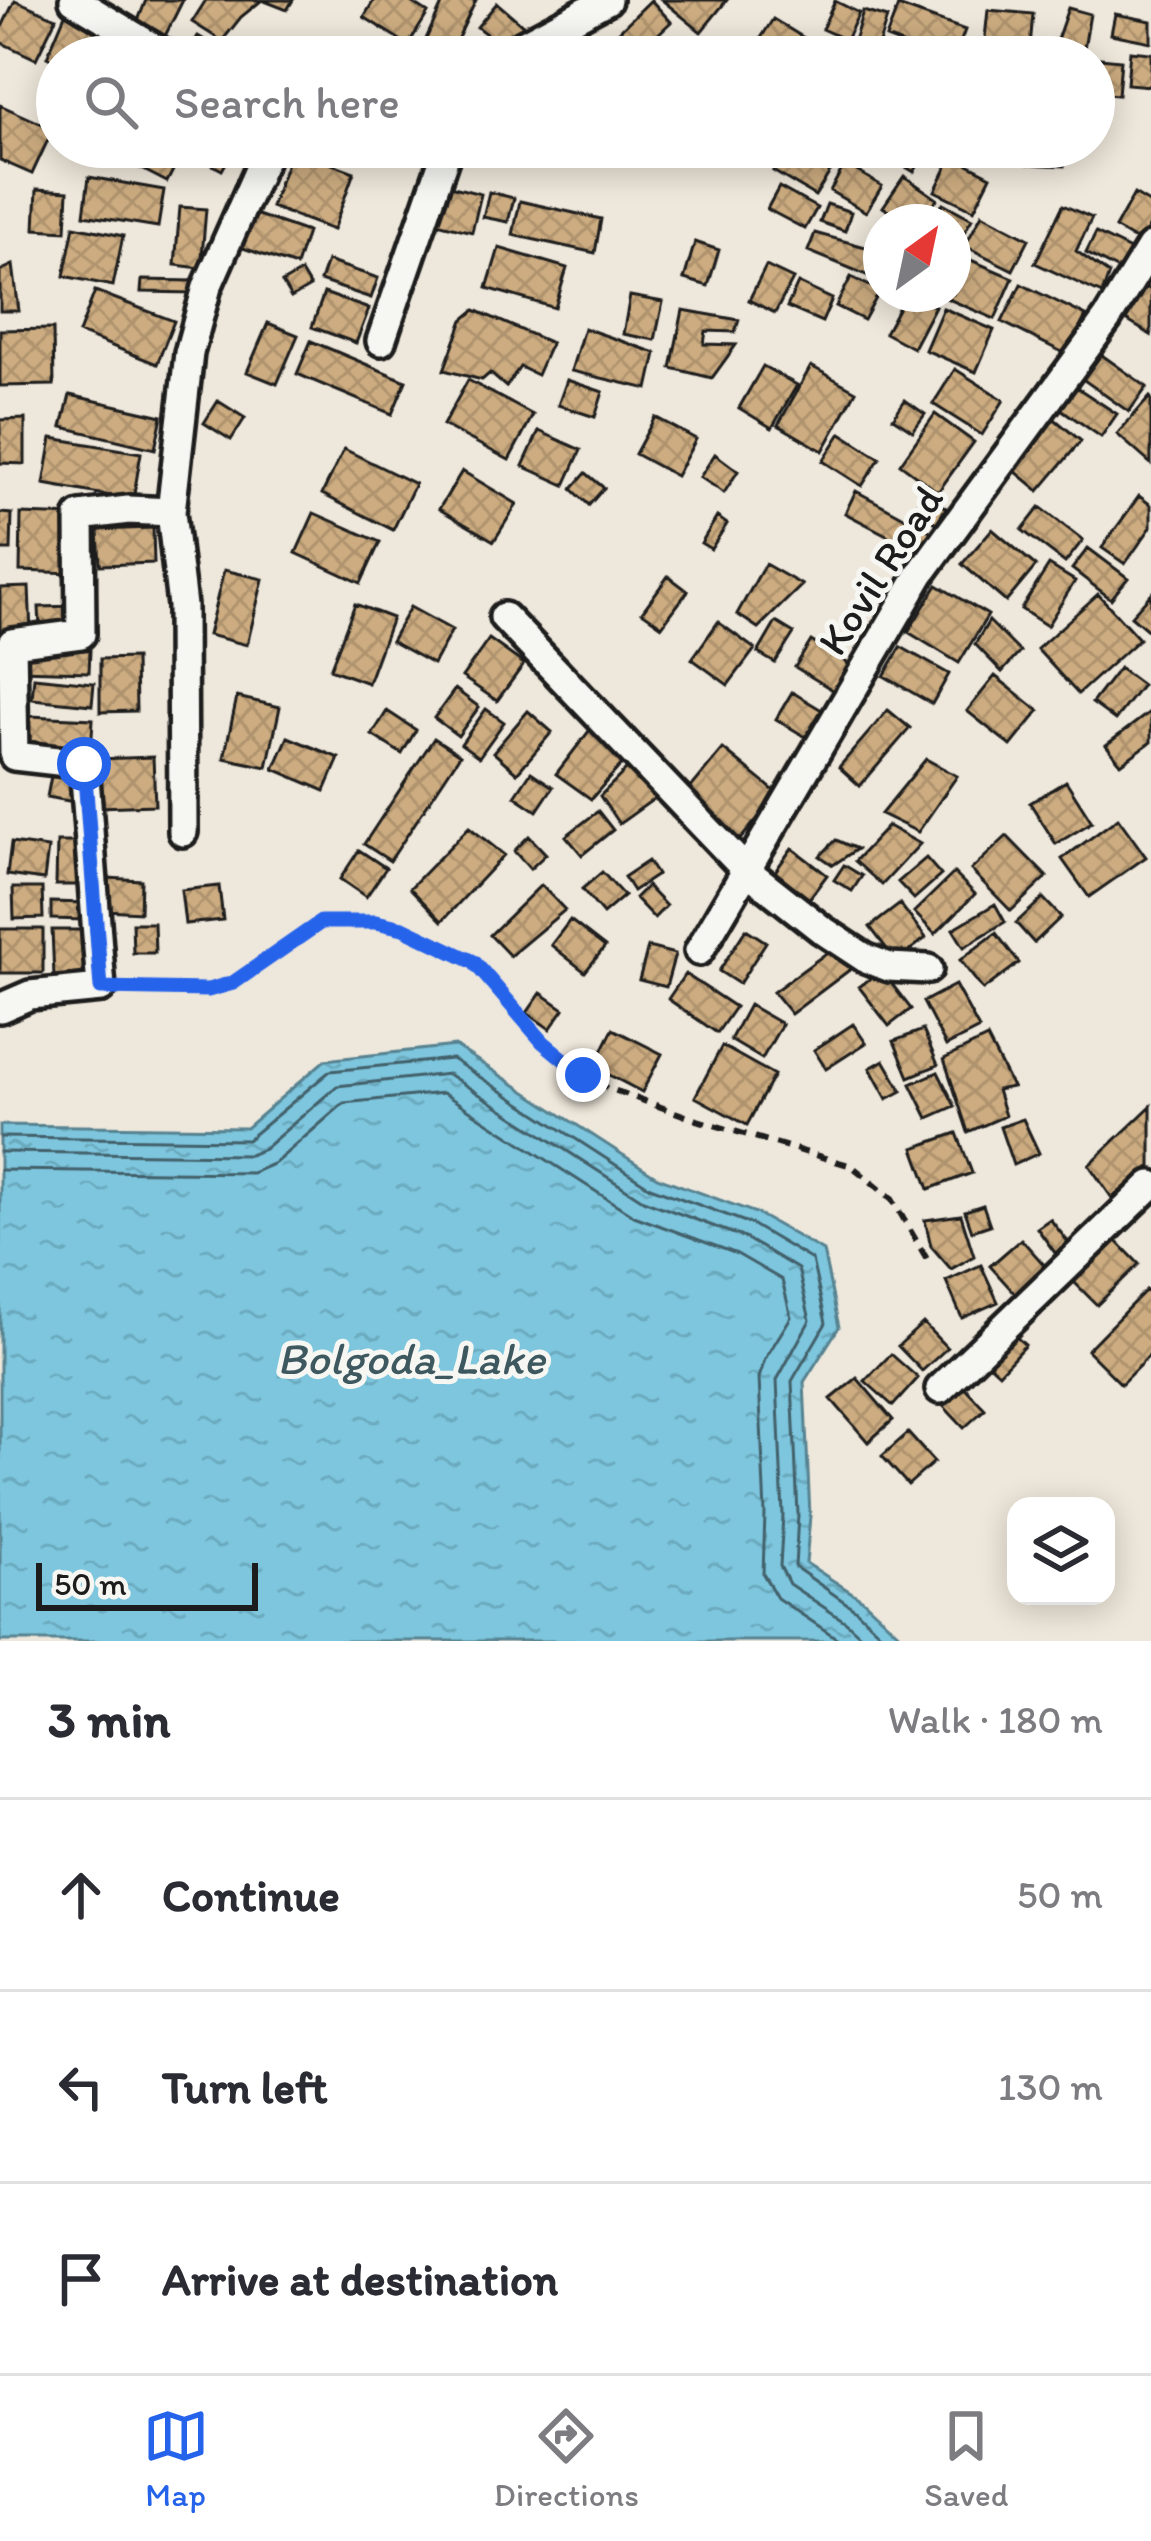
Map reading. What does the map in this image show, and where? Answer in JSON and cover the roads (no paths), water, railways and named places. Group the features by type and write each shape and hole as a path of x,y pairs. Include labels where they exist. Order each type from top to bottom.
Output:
{"street":[{"path":"74,0 134,36"},
{"path":"539,36 607,0"},
{"path":"183,832 182,607 171,512 189,353 207,287 260,168"},
{"path":"381,341 441,168"},
{"name":"Kovil Road","path":"699,951 921,573 1107,319 1151,247"},
{"path":"0,1008 31,995 101,988 84,764 14,756 12,644 81,634 80,516 128,509 171,512"},
{"path":"504,616 746,870 865,958 889,967 928,969"},
{"path":"940,1389 1151,1185"}],"water":[{"name":"Bolgoda_Lake","path":"455,1046 657,1177 756,1213 823,1251 839,1327 804,1382 810,1516 806,1563 863,1600 907,1641 0,1641 0,1125 246,1128 325,1060"}]}
